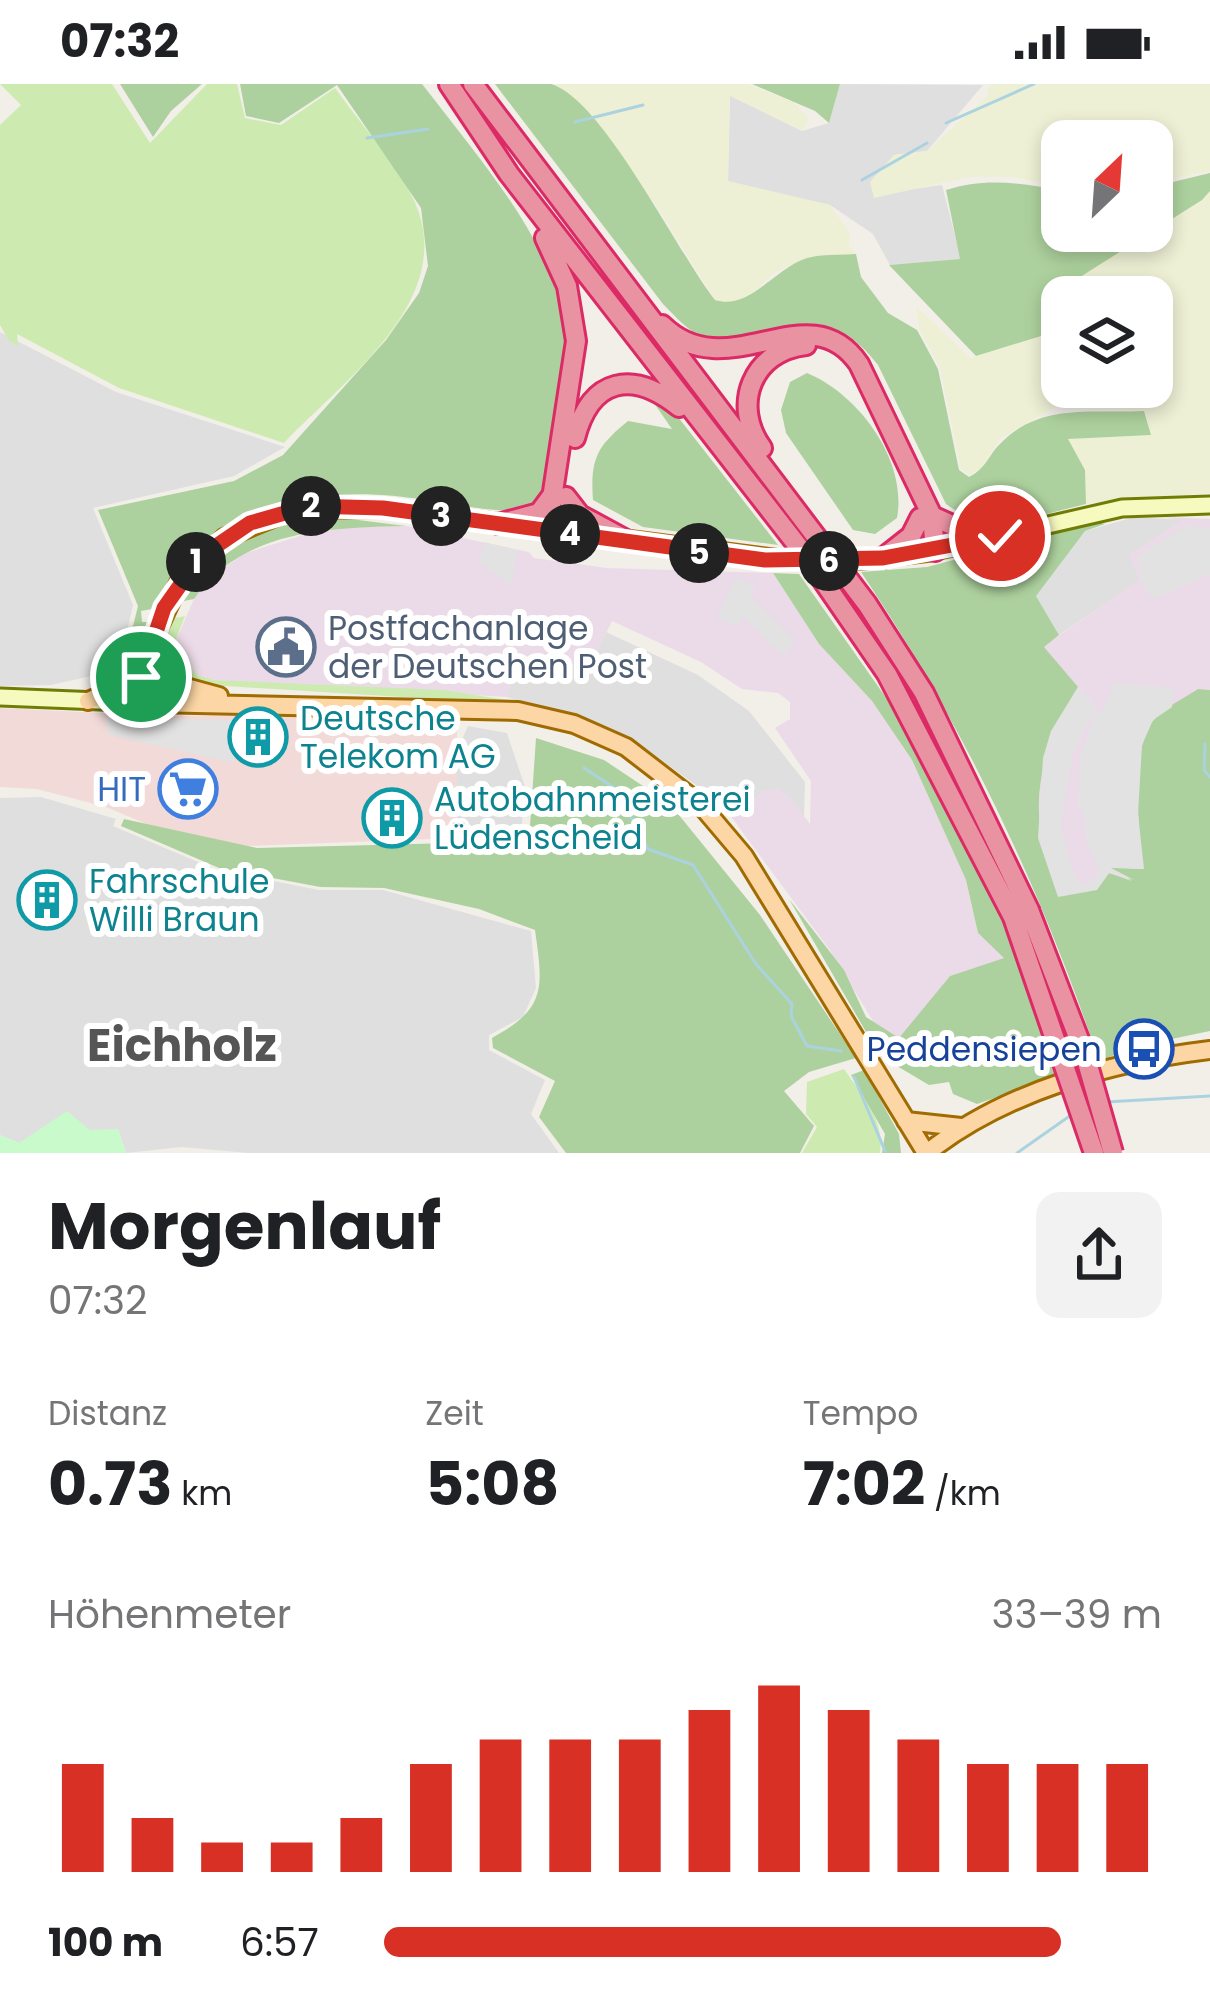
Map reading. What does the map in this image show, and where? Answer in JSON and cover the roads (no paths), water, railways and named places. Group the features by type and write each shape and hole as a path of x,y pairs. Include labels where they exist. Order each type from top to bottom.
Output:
{"highway":[{"path":"449,84 509,174 808,559 887,674 1021,913 1094,1153"},
{"path":"473,84 602,260 806,518"},
{"path":"498,524 539,513 562,490 576,355 574,313 557,261 509,174"},
{"path":"602,260 665,329 690,346 726,352 791,335 818,335 845,348 916,488 935,551"},
{"path":"862,377 838,354 805,346 772,356 751,383 746,408 752,433 924,693 1084,1055 1113,1153"},
{"path":"553,532 583,415 610,387 633,383 655,389 710,433"},
{"path":"562,490 580,515 628,541"},
{"path":"926,517 1000,536"},
{"path":"883,558 926,517"}],"main road":[{"path":"149,703 157,623 200,557 265,517 339,504 765,560 883,558 935,551 1122,508 1210,505"},
{"path":"88,701 150,666"},
{"path":"150,666 186,687 241,703"},
{"path":"0,697 518,711 574,724 626,747 700,804 744,856 927,1153 962,1127 1054,1085 1210,1050"},
{"path":"906,1121 962,1127"}],"waterway":[{"path":"946,123 1034,84"},
{"path":"575,122 643,105"},
{"path":"367,138 428,129"},
{"path":"862,180 927,143"},
{"path":"1205,744 1204,770 1210,777"},
{"path":"584,768 616,789 648,849 693,865 756,964 792,1004 791,1016 807,1046 841,1051"},
{"path":"854,1077 885,1151"},
{"path":"1106,1102 1210,1096"},
{"path":"1017,1153 1074,1113"}],"place":[{"name":"Postfachanlage der Deutschen Post","path":"286,647"},
{"name":"Deutsche Telekom AG","path":"258,737"},
{"name":"HIT","path":"188,789"},
{"name":"Autobahnmeisterei Lüdenscheid","path":"392,818"},
{"name":"Fahrschule Willi Braun","path":"47,900"},
{"name":"Peddensiepen","path":"1144,1049"}],"district":[{"name":"Eichholz","path":"182,1045"}]}
